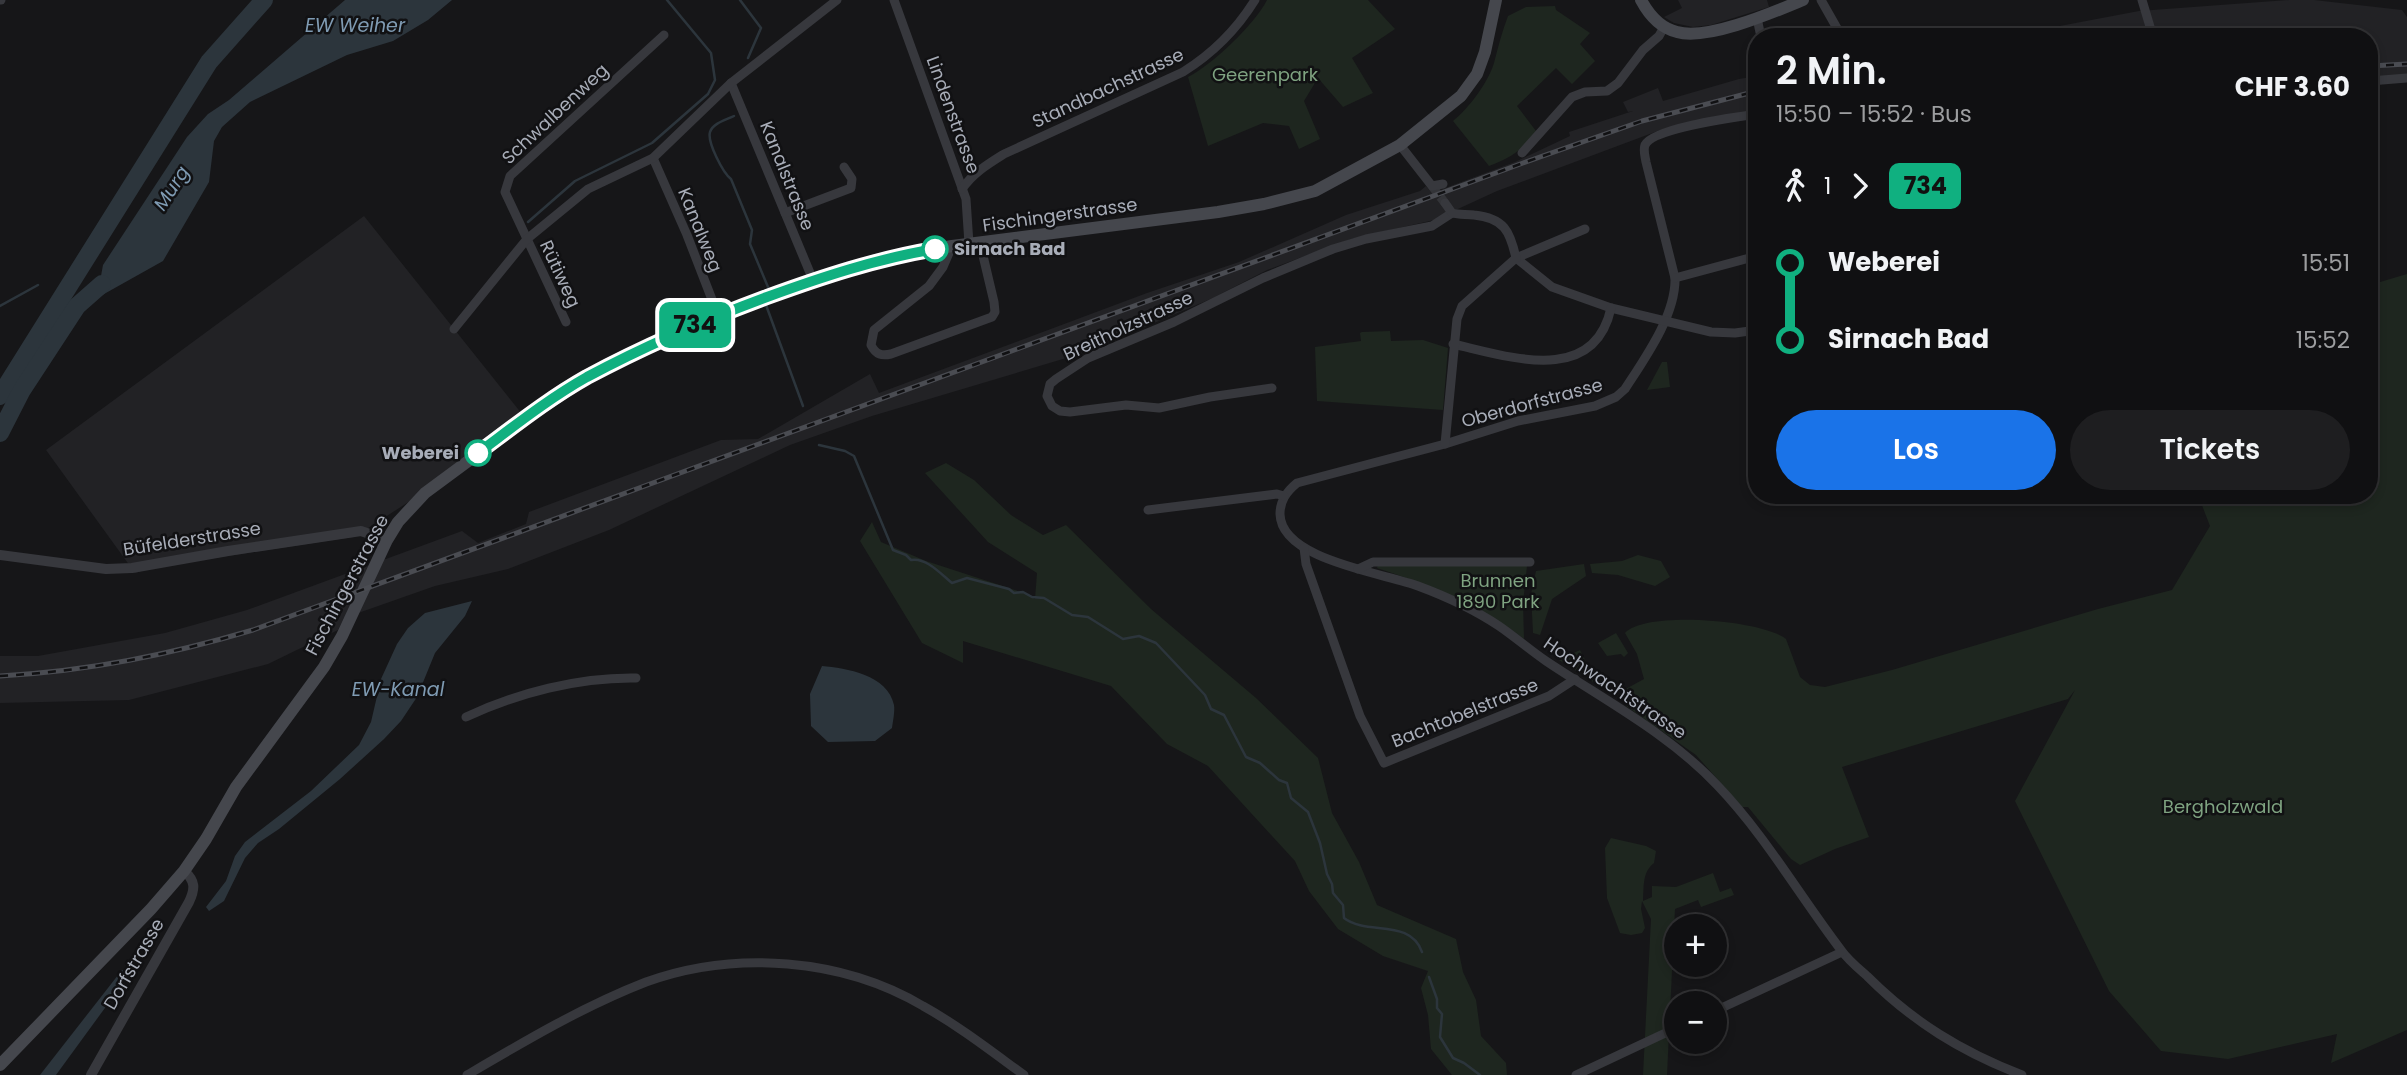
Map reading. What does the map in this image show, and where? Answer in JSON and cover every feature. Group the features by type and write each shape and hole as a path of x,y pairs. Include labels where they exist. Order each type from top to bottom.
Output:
{"main road":[{"name":"Fischingerstrasse","path":"0,1065 151,909 184,871 243,777 324,667 350,621 398,522 425,493 525,419 586,378 660,340 813,280 886,258 952,246 1218,212 1297,197 1345,176 1400,145 1461,96 1472,84 1485,52 1496,0"},
{"path":"1641,0 1655,20 1664,27 1680,33 1696,34 1756,18 1803,0"}],"street":[{"path":"454,329 527,239 588,188 653,158 732,83 837,0"},
{"name":"Lindenstrasse","path":"894,0 962,189 995,312 992,317 891,354 878,354 871,340 874,330 929,286 943,267 952,246"},
{"name":"Standbachstrasse","path":"962,189 981,168 1004,154 1200,62 1230,34 1255,0"},
{"path":"1821,0 1837,28"},
{"path":"2141,0 2150,28"},
{"path":"1756,18 1759,28"},
{"path":"1522,153 1572,97 1585,92 1607,91 1618,83 1664,27"},
{"name":"Schwalbenweg","path":"527,239 505,192 510,176 664,34"},
{"path":"2378,80 2407,78"},
{"name":"Kanalstrasse","path":"732,83 813,280"},
{"name":"Oberdorfstrasse","path":"1445,444 1518,421 1595,405 1616,397 1630,381 1665,321 1674,298 1675,278 1646,162 1646,143 1675,129 1748,116"},
{"path":"1400,145 1432,186 1443,184"},
{"name":"Kanalweg","path":"653,158 718,315"},
{"path":"785,213 852,188 852,179 844,167"},
{"path":"1445,203 1452,213 1475,215 1502,225 1511,238 1516,258 1552,286 1611,308 1686,328 1711,332 1748,331"},
{"name":"Breitholzstrasse","path":"1272,388 1159,408 1126,405 1070,412 1060,411 1052,406 1047,396 1050,384 1088,358 1174,322 1263,278 1366,239 1432,226 1452,213"},
{"path":"1148,510 1277,494 1284,496 1304,480 1445,444 1453,344 1462,306 1516,258 1585,229"},
{"name":"Rütiweg","path":"527,239 566,322"},
{"path":"1675,278 1748,258"},
{"path":"1453,344 1530,361 1556,360 1578,354 1595,342 1611,308"},
{"name":"Hochwachtstrasse","path":"1284,496 1280,515 1283,530 1294,542 1359,569 1419,586 1496,624 1677,748 1717,785 1775,857 1842,952 1886,995 1949,1042 1987,1062 2022,1075"},
{"name":"Büfelderstrasse","path":"0,555 106,569 132,568 361,531 387,540"},
{"name":"Bachtobelstrasse","path":"1304,548 1306,564 1360,716 1384,763 1549,696 1575,679"},
{"path":"1359,569 1373,562 1530,562"},
{"path":"466,718 496,704 558,687 636,678"},
{"name":"Dorfstrasse","path":"91,1075 189,902 193,883 191,876 184,871"},
{"path":"1727,1005 1842,952"},
{"path":"467,1075 589,1007 649,982 702,968 761,963 829,970 887,988 934,1012 1024,1075"},
{"path":"1576,1075 1664,1034"}],"shaded area":[{"path":"1678,0 1767,0 1769,7 1711,25 1693,27 1674,23 1664,17 1682,8"},
{"path":"2289,0 2314,0 2402,10 2407,17 2407,74 2378,77 2378,28 2049,28 2139,11"},
{"path":"1748,78 1748,113 1663,129 1497,191 1434,220 1351,239 1267,270 1213,298 1083,353 872,416 790,445 609,530 508,569 435,586 344,618 338,630 268,664 129,700 0,703 0,656 38,656 165,633 247,610 462,531 478,543 526,524 529,512 721,440 758,439 870,374 879,393 1147,293 1239,262 1346,215 1420,191 1426,186 1432,193 1515,162 1570,136 1569,132 1633,111 1628,112 1623,102 1658,88 1663,101"},
{"path":"364,216 530,424 354,537 155,567 135,573 46,450"}],"green space":[{"name":"Geerenpark","path":"1267,0 1368,0 1395,29 1352,58 1373,93 1343,107 1318,78 1304,101 1320,139 1299,149 1289,126 1263,123 1208,146 1188,77 1232,43"},
{"path":"1555,6 1556,10 1590,33 1580,44 1595,61 1572,84 1556,68 1517,106 1536,131 1516,153 1489,166 1453,121 1471,103 1487,79 1508,16 1526,7"},
{"name":"Bergholzwald","path":"2407,274 2407,1030 2331,1063 2337,1034 2228,1059 2161,1051 2109,991 2015,801 2075,690 2068,699 1842,767 1869,837 1800,865 1791,859 1748,807 1742,807 1696,755 1626,706 1622,691 1644,679 1637,654 1625,633 1637,626 1656,622 1705,620 1773,632 1786,639 1800,677 1810,685 1825,687 2172,590 2210,526 2201,504 2378,504 2378,283"},
{"path":"1390,331 1391,341 1423,340 1448,348 1443,410 1317,401 1315,347 1361,341 1362,332"},
{"path":"1662,362 1667,362 1670,387 1647,390"},
{"path":"946,463 974,480 1011,515 1043,535 1066,525 1151,609 1256,698 1318,758 1332,813 1359,862 1377,905 1456,939 1463,972 1476,1000 1481,1036 1506,1063 1507,1075 1452,1075 1431,1049 1428,1015 1421,988 1428,971 1383,956 1338,929 1309,891 1295,861 1208,766 1167,744 1111,686 963,641 963,663 922,643 860,541 872,522 881,542 926,561 1035,599 1037,573 988,542 925,473"},
{"path":"1638,555 1661,561 1670,577 1655,586 1618,575 1592,573 1590,564 1622,561"},
{"path":"1584,564 1586,576 1552,599 1540,635 1533,633 1531,594 1536,571"},
{"name":"Brunnen 1890 Park","path":"1378,565 1527,566 1523,603 1524,639 1472,606 1416,581 1377,568"},
{"path":"1616,633 1628,653 1624,657 1621,654 1607,656 1598,643"},
{"path":"1580,650 1598,685 1559,660"},
{"path":"1611,838 1656,851 1654,863 1646,875 1643,901 1652,897 1652,886 1676,887 1713,873 1720,892 1731,888 1734,895 1701,907 1698,900 1675,909 1675,914 1664,914 1664,977 1672,977 1671,991 1664,991 1664,1054 1668,1054 1667,1075 1643,1075 1651,919 1642,901 1645,928 1642,933 1620,933 1607,898 1605,848"}],"water":[{"name":"EW Weiher","path":"345,0 452,0 428,20 393,41 347,55 250,102 222,127 214,141 209,182 163,261 88,303 83,294 101,276 103,265 187,137 208,114 229,100"},
{"name":"EW-Kanal","path":"472,601 465,616 435,653 417,697 401,721 340,779 258,843 245,858 224,901 209,911 206,907 226,881 235,856 245,842 311,791 359,745 371,722 381,679 397,644 408,628 425,613"},
{"path":"822,666 854,671 884,687 894,705 892,728 875,741 828,742 811,726 810,694"},
{"path":"122,970 129,975 56,1075 40,1075"}],"waterway":[{"name":"Murg","path":"0,396 209,62 264,0"},
{"path":"528,222 575,181 652,143 708,94 715,80 711,53 667,0"},
{"path":"740,0 761,28 748,58"},
{"path":"734,116 714,126 710,132 711,143 720,164 731,179 752,230 750,244 768,287"},
{"name":"Murg","path":"0,433 22,390 77,306 102,284"},
{"path":"0,306 38,285"},
{"path":"766,305 803,406"},
{"path":"819,445 854,456 893,550 911,560 928,564 952,583 967,578 1009,589 1014,593 1023,592 1032,597 1044,598 1072,615 1088,617 1123,639 1139,636 1156,643 1205,695 1211,709 1224,715 1246,757 1260,763 1279,780 1287,783 1291,798 1308,812 1320,843 1333,893 1343,905 1344,918 1364,926 1408,935 1422,952"},
{"path":"1429,977 1437,999 1437,1008 1442,1014 1440,1037 1453,1058 1480,1075"}],"tunnel":[{"path":"1432,186 1445,203"}],"railway":[{"path":"2378,66 2407,64"},
{"path":"0,676 33,674 128,660 253,630 1523,163 1642,121 1748,93"}],"bus line":[{"name":"734","path":"478,453 557,396 660,340 718,315 844,269 935,249"}],"place":[{"name":"Sirnach Bad","path":"935,249"},
{"name":"Weberei","path":"478,453"}]}
